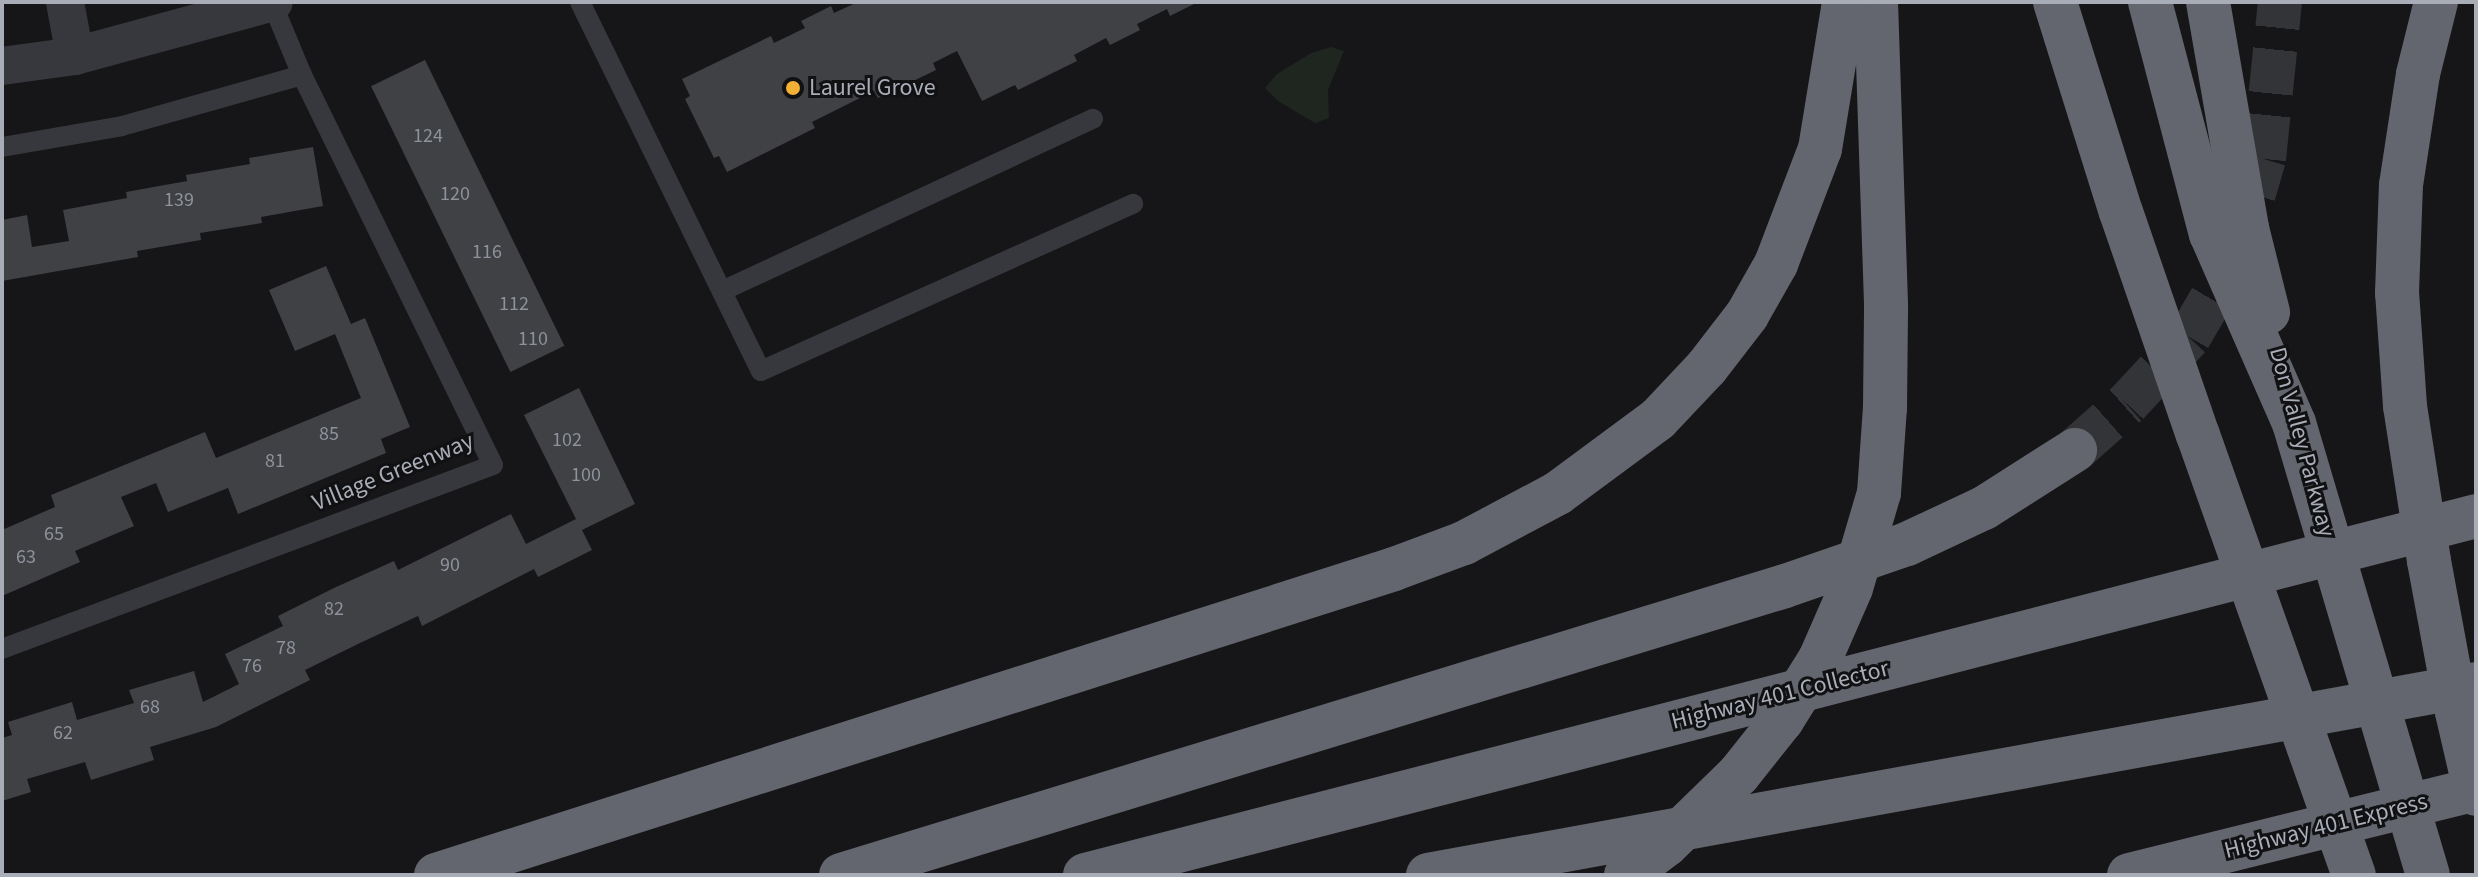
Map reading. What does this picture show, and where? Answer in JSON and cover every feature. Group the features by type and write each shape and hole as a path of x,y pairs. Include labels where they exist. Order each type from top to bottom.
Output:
{"highway":[{"path":"436,875 1394,569 1464,543 1558,493 1658,419 1707,367 1747,315 1776,264 1820,149 1844,2"},
{"path":"1626,875 1666,845 1739,774 1782,720 1820,659 1851,588 1879,493 1885,408 1886,306 1876,2"},
{"path":"2055,2 2121,212 2354,875"},
{"path":"2150,2 2211,234 2294,423"},
{"name":"Don Valley Parkway","path":"2208,2 2247,228 2294,423 2428,875"},
{"path":"2436,2 2418,74 2401,185 2397,293 2405,406 2432,576 2476,792"},
{"path":"841,875 1785,586 1907,544 1971,514 2075,450"},
{"path":"2111,609 2476,486"},
{"name":"Highway 401 Collector","path":"1085,875 2476,516"},
{"path":"1428,875 2476,684"},
{"name":"Highway 401 Express","path":"2129,875 2476,792"}],"street":[{"path":"65,2 75,56"},
{"path":"2,66 75,56 273,2"}],"lane":[{"name":"Village Greenway","path":"2,649 493,465 302,75 273,2"},
{"path":"580,2 761,371 1133,204"},
{"path":"2,147 122,126 302,75"},
{"path":"722,291 1093,119"}],"shaded area":[{"path":"1331,47 1344,51 1328,90 1329,118 1315,123 1278,101 1265,88 1277,74 1311,53"}],"building":[{"name":"Laurel Grove","path":"858,2 1198,2 1170,16 1167,9 1137,24 1140,30 1110,45 1106,38 1074,55 1077,61 1018,90 1015,85 982,101 957,51 933,63 936,70 878,98 874,91 812,122 815,128 727,172 719,156 714,158 685,99 690,96 682,79 771,36 774,43 805,28 801,21 831,6 834,13"},
{"path":"425,60 564,346 510,372 371,86"},
{"path":"313,147 323,206 261,217 262,223 200,233 201,240 137,251 138,257 2,281 2,220 27,215 32,247 69,241 63,210 127,198 126,192 187,181 186,175 250,164 249,158"},
{"path":"326,266 351,324 365,318 410,427 381,439 386,453 238,514 228,488 168,512 156,483 121,497 134,526 75,551 80,562 2,596 2,530 55,507 51,495 205,432 216,458 361,398 335,334 295,351 269,290"},
{"path":"579,388 635,504 582,530 592,550 538,577 534,569 422,626 418,616 360,643 305,670 310,680 216,727 150,747 154,760 91,780 85,762 27,779 31,792 2,801 2,738 12,735 8,722 72,702 77,720 134,703 129,690 194,671 203,702 239,684 225,654 283,626 278,616 334,588 394,561 398,570 511,514 526,544 576,519 524,415"}],"tunnel":[{"path":"2075,450 2127,404 2189,337 2235,258 2264,159 2280,2"}],"place":[{"name":"Laurel Grove","path":"793,88"}]}
